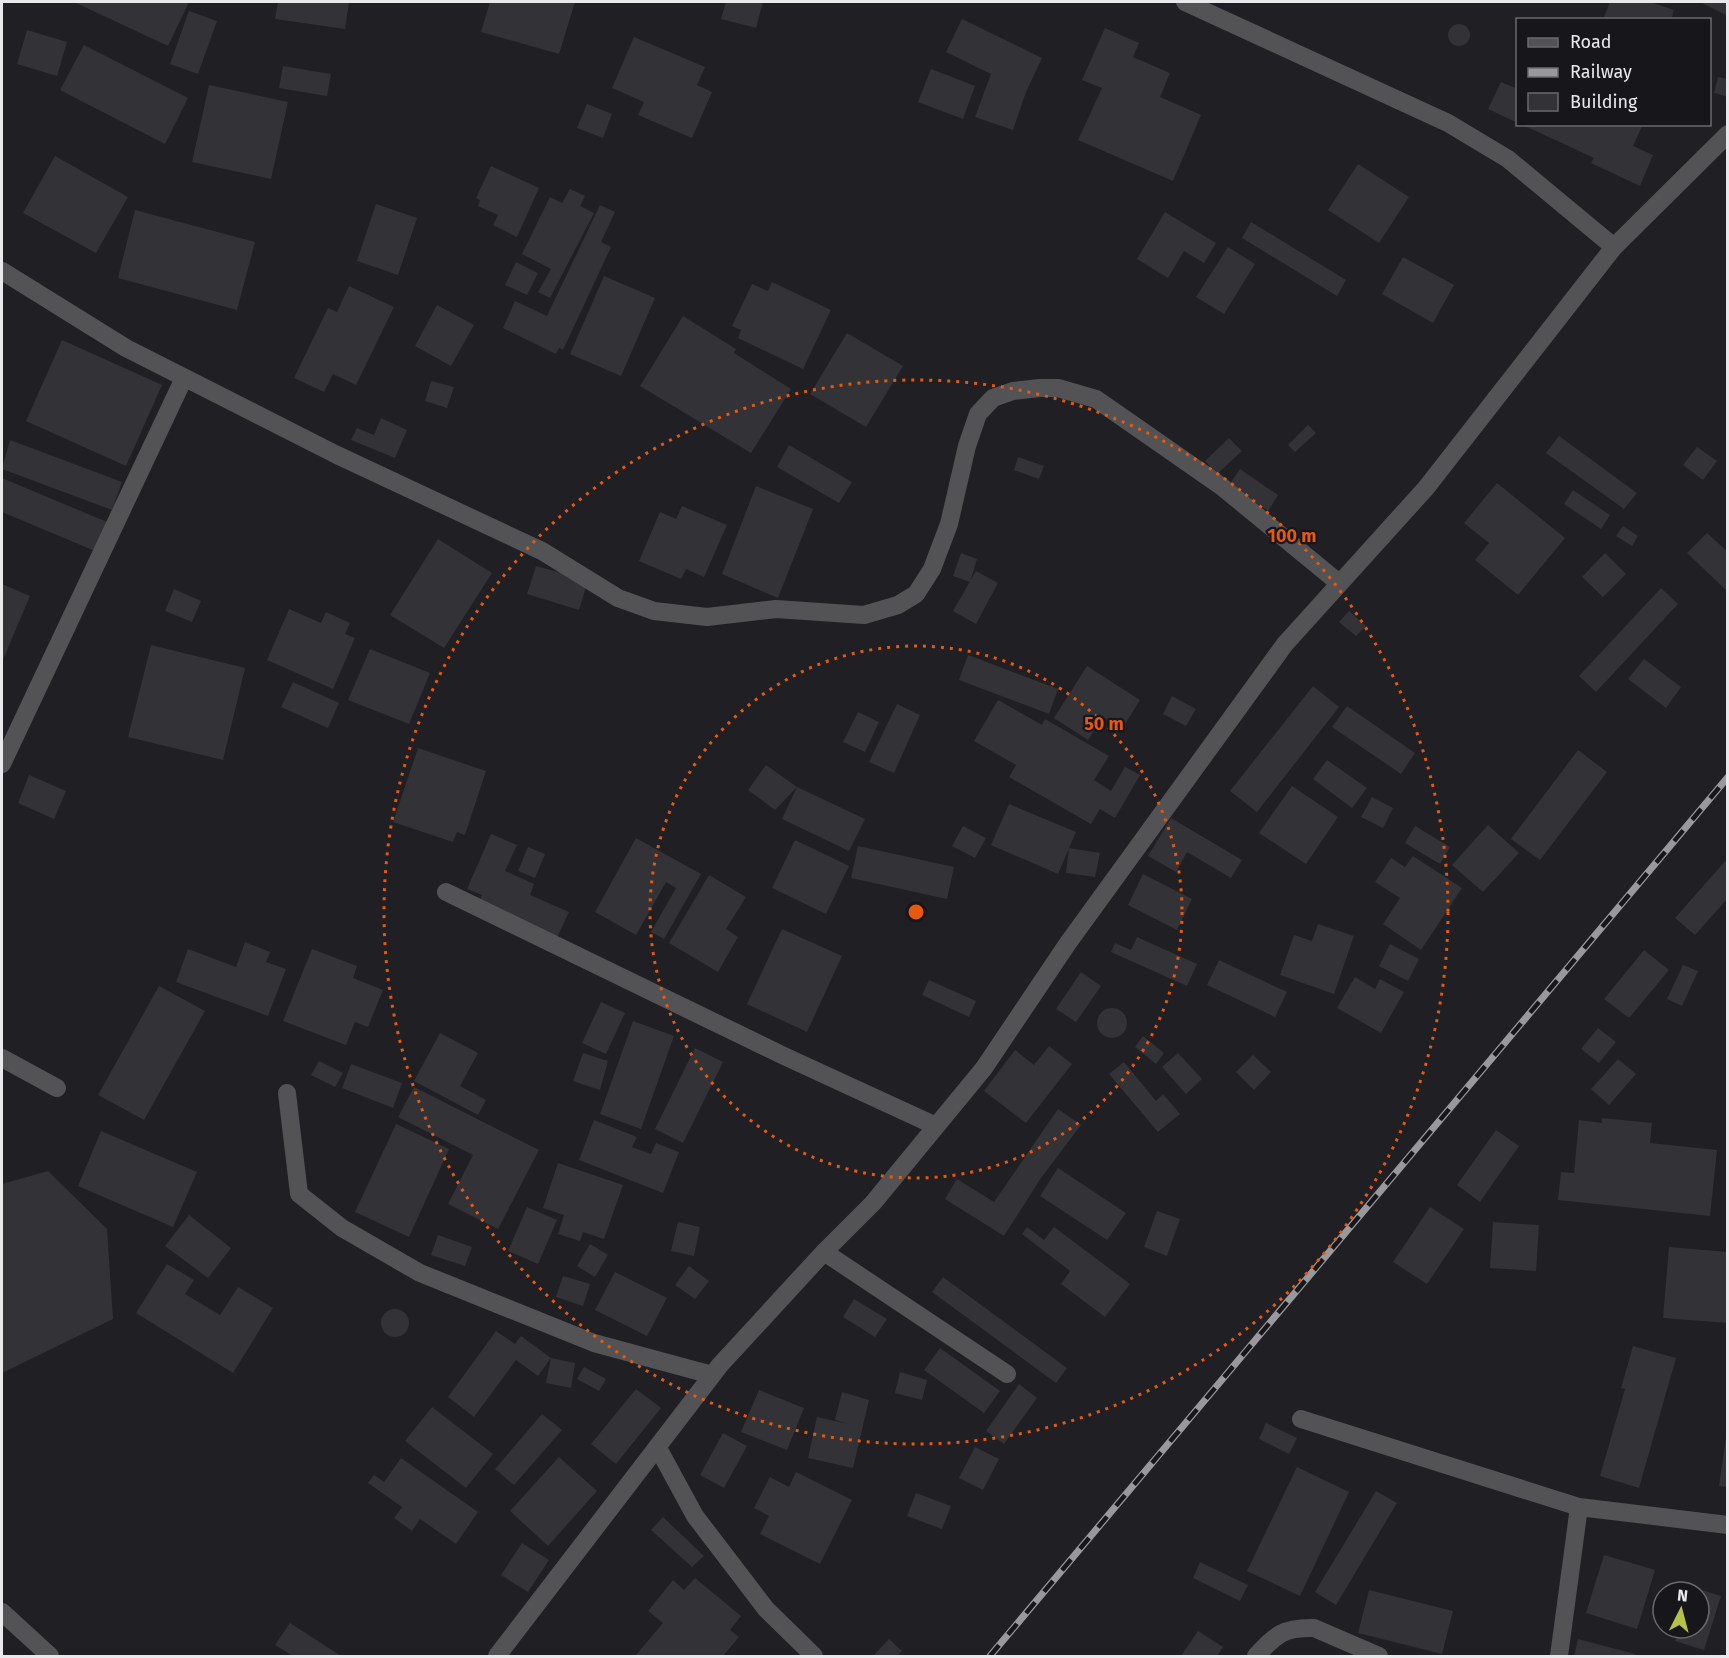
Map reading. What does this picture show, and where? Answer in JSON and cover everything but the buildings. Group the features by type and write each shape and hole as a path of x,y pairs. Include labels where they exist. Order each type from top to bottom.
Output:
{"street":[{"path":"1185,2 1448,123 1508,159 1614,247"},
{"path":"497,1656 712,1375 824,1251 873,1203 984,1068 1082,924 1285,644 1426,488 1614,247 1728,134"},
{"path":"2,271 126,348 337,455 542,551 618,598 654,611 707,617 776,609 864,615 898,605 916,594 932,569 949,524 966,446 978,414 993,398 1013,391 1040,388 1058,388 1096,399 1221,486 1339,583"},
{"path":"2,764 184,378"},
{"path":"446,892 763,1046 936,1126"},
{"path":"2,1058 57,1088"},
{"path":"287,1093 299,1194 342,1228 420,1273 594,1343 712,1375"},
{"path":"824,1251 1007,1374"},
{"path":"1301,1419 1579,1507 1728,1525"},
{"path":"658,1448 702,1525 766,1609 814,1656"},
{"path":"1559,1656 1579,1507"},
{"path":"2,1612 50,1656"},
{"path":"1256,1656 1282,1631 1314,1628 1378,1656"}],"railway":[{"path":"990,1656 1728,777"}]}
